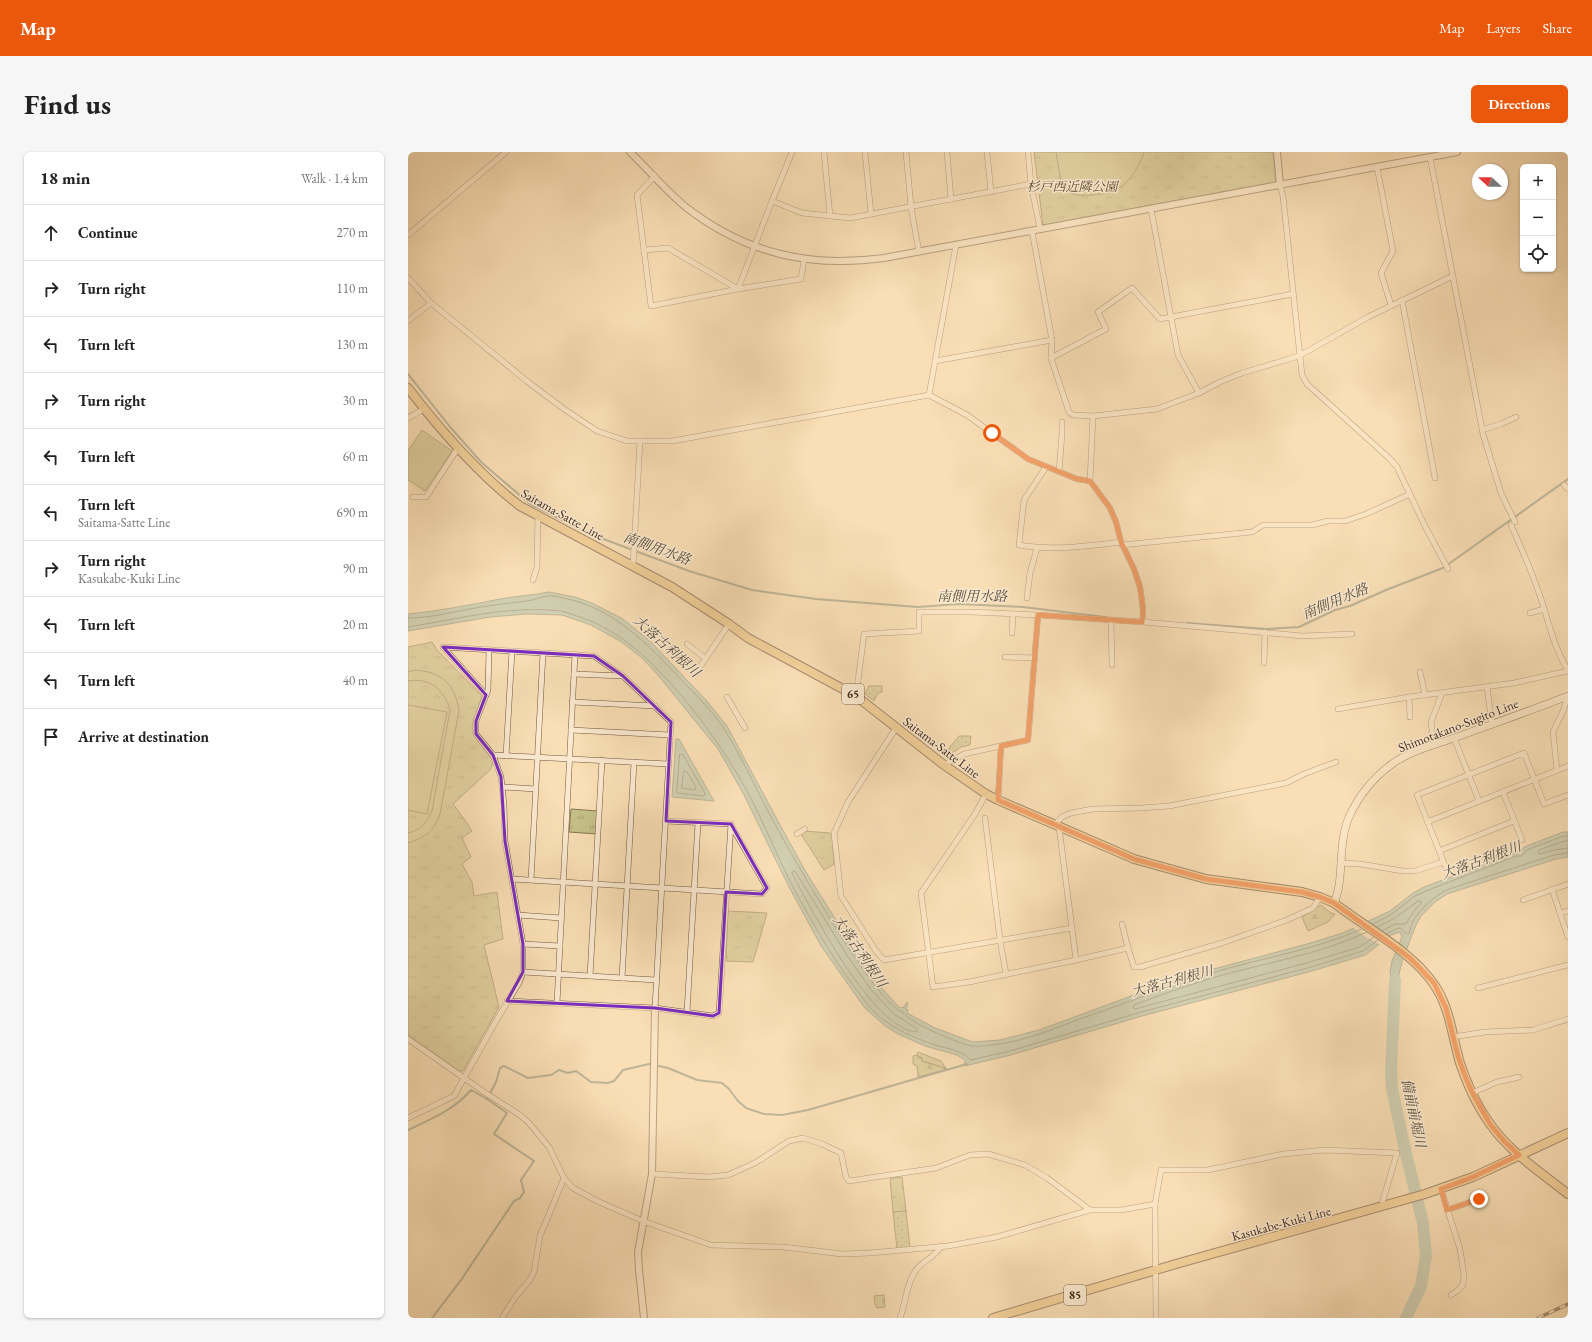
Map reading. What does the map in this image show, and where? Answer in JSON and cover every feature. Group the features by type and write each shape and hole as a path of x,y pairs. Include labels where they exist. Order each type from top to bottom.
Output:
{"main road":[{"name":"Saitama-Satte Line","path":"408,388 458,448 507,496 520,506 672,587 748,638 856,696 944,765 986,794 1134,859 1206,879 1302,892 1334,903 1410,958 1428,976 1438,991 1446,1008 1463,1071 1472,1092 1490,1124 1504,1141 1519,1155 1568,1194"},
{"name":"Shimotakano-Sugito Line","path":"1334,903 1337,894 1342,845 1348,819 1359,797 1373,779 1393,763 1434,745 1567,697"},
{"name":"Kasukabe-Kuki Line","path":"993,1318 1441,1189 1473,1177 1568,1132"}],"street":[{"path":"408,235 506,152"},
{"path":"630,152 686,207 704,220 738,240 804,260 863,261 919,252 1456,152"},
{"path":"738,289 792,152"},
{"path":"824,152 830,216"},
{"path":"865,152 871,214"},
{"path":"906,152 911,207 919,252"},
{"path":"946,152 951,199"},
{"path":"987,152 991,192"},
{"path":"1028,152 1031,184 1040,229"},
{"path":"1277,152 1302,375 1307,384 1397,467 1425,526 1448,568"},
{"path":"1338,709 1408,697 1514,683 1568,671 1557,648 1528,564 1501,493 1482,430 1430,157"},
{"path":"1377,167 1393,251 1381,273 1391,305"},
{"path":"655,176 637,195 651,306 738,289 801,279 804,260"},
{"path":"772,201 802,213 850,218 1031,184"},
{"path":"1151,209 1178,355 1199,393"},
{"path":"1032,231 1052,340 1051,358 1069,412 1073,416 1093,416 1156,408 1199,393 1242,373 1299,356 1391,305 1453,276"},
{"path":"929,395 956,245"},
{"path":"644,250 668,248 738,289"},
{"path":"408,278 431,303 528,382 597,431 627,441 672,441 705,436 929,395 967,415 1028,459 1077,479 1090,481"},
{"path":"1051,358 1106,329 1098,312 1132,288 1160,319 1293,294"},
{"path":"1402,300 1436,478"},
{"path":"408,320 431,303"},
{"path":"935,361 1052,340"},
{"path":"408,418 424,409"},
{"path":"1093,416 1090,481 1110,508 1122,543 1134,569 1140,587 1143,609 1142,622"},
{"path":"1482,430 1516,417"},
{"path":"1059,472 1062,422"},
{"path":"633,566 640,441"},
{"path":"413,497 426,497 458,448"},
{"path":"1046,467 1024,500 1019,545 1037,548 1080,547 1252,532 1264,525 1312,525 1328,521 1344,522 1366,514 1410,494"},
{"path":"534,580 537,567 538,516"},
{"path":"1027,598 1030,573 1037,548"},
{"path":"1530,613 1544,609"},
{"path":"856,696 864,634 919,632 919,612 1038,615 1142,622 1303,636 1352,634"},
{"path":"1012,633 1013,614"},
{"path":"944,765 964,754 1028,740 1038,615"},
{"path":"1111,621 1112,665"},
{"path":"695,674 729,624"},
{"path":"1264,663 1265,632"},
{"path":"687,644 706,659"},
{"path":"486,695 443,647 594,656 622,676 671,722 656,980 652,1174 638,1252 644,1318"},
{"path":"408,1118 454,1096 507,1001 519,983 523,972 523,944 505,841 504,805 501,777 493,755 476,734 476,721 488,690 489,650"},
{"path":"506,756 512,651"},
{"path":"531,880 543,653"},
{"path":"557,1003 575,654"},
{"path":"1005,657 1035,658"},
{"path":"1420,672 1424,695"},
{"path":"574,674 622,676"},
{"path":"1488,687 1492,724"},
{"path":"1434,745 1431,722 1442,693"},
{"path":"727,697 745,728"},
{"path":"1408,697 1410,717"},
{"path":"1557,770 1553,745 1553,732 1555,724 1564,709 1567,697"},
{"path":"572,702 655,706"},
{"path":"896,728 848,802 834,833 841,896 876,951 884,960 1072,928"},
{"path":"571,730 670,736"},
{"path":"1454,738 1479,801"},
{"path":"998,800 1001,746"},
{"path":"1446,868 1417,795 1524,753 1544,804 1568,795"},
{"path":"493,755 668,764"},
{"path":"590,976 602,760"},
{"path":"622,978 634,762"},
{"path":"1076,960 1057,826 1062,817 1071,813 1093,809 1170,806 1286,783 1336,762"},
{"path":"1427,822 1568,766"},
{"path":"502,787 536,789"},
{"path":"1503,792 1522,840"},
{"path":"986,794 975,814 921,894 933,987 969,982 1128,948"},
{"path":"985,818 1000,940 1006,974"},
{"path":"666,821 731,824"},
{"path":"1439,851 1514,821"},
{"path":"687,1012 698,823"},
{"path":"512,879 762,894 767,888 731,824"},
{"path":"507,1001 655,1008 713,1016 719,1013 731,824"},
{"path":"797,834 805,830"},
{"path":"1340,863 1360,864 1403,871 1415,871 1443,862"},
{"path":"1523,900 1568,884"},
{"path":"1552,890 1568,937"},
{"path":"1122,924 1134,967 1140,967 1222,943 1287,920 1313,908 1320,897"},
{"path":"1560,913 1568,911"},
{"path":"518,915 561,918"},
{"path":"523,944 560,946"},
{"path":"1478,988 1568,965"},
{"path":"523,972 656,980"},
{"path":"1453,1037 1488,1032 1533,1030 1568,1019"},
{"path":"408,1040 520,1115 529,1123 549,1147 564,1178 573,1188 597,1201 643,1221 711,1245 783,1247 842,1254 870,1253 941,1246 997,1237 1090,1210 1121,1210 1156,1204"},
{"path":"1472,1092 1497,1082 1518,1077"},
{"path":"652,1174 709,1177 728,1175 755,1163 789,1141 803,1138 822,1144 840,1153 846,1177 849,1181 936,1168 970,1155 988,1154 1025,1165 1053,1182 1090,1210"},
{"path":"1156,1318 1156,1204 1161,1170 1208,1170 1283,1154 1325,1150 1397,1153 1382,1200 1382,1207"},
{"path":"502,1318 512,1301 529,1281 534,1272 540,1236 564,1178"},
{"path":"1441,1189 1460,1249 1464,1276 1463,1285 1458,1291 1451,1295"},
{"path":"1447,1210 1479,1199"},
{"path":"900,1318 908,1285 914,1273 919,1266 938,1251 941,1246"}],"highlighted area":[{"path":"443,647 594,656 623,676 671,722 666,821 731,824 767,888 762,894 726,892 719,1013 713,1016 655,1008 507,1001 523,972 523,944 505,841 501,777 493,755 476,734 476,721 486,695"}],"green space":[{"name":"杉戸西近隣公園","path":"1034,152 1273,152 1276,182 1043,225"},
{"path":"1056,152 1144,152 1136,170 1126,183 1119,188 1102,194 1078,195 1069,192 1062,187"},
{"path":"422,430 452,451 425,491 408,480 408,451"},
{"path":"432,642 437,650 482,696 473,721 473,734 493,761 491,769 453,804 472,831 462,838 471,857 462,864 472,882 474,896 497,892 503,939 484,945 499,1007 463,1071 459,1071 408,1035 408,647"},
{"path":"415,670 433,673 446,681 454,693 459,711 440,814 432,830 424,836 408,843 408,833 423,825 432,811 450,710 444,696 435,686 423,681 408,681 408,672"},
{"path":"869,686 882,686 882,692 878,693 874,701 865,694"},
{"path":"408,705 447,712 427,814 408,810"},
{"path":"959,736 971,736 970,745 961,747 948,756 945,753"},
{"path":"571,809 598,811 597,834 569,832"},
{"path":"804,831 830,833 832,835 834,864 824,870 801,834"},
{"path":"1321,905 1331,913 1335,914 1328,922 1308,931 1302,917"},
{"path":"728,911 767,913 753,962 726,961"},
{"path":"918,1052 941,1061 946,1068 922,1061 922,1058 917,1055"},
{"path":"917,1055 922,1058 922,1061 947,1069 918,1077 917,1066 913,1064 913,1056"},
{"path":"902,1177 906,1211 893,1212 890,1178"},
{"path":"906,1211 910,1248 897,1249 893,1212"},
{"path":"884,1295 885,1307 877,1308 874,1296"}],"water":[{"path":"549,592 575,597 592,603 623,619 650,641 706,700 727,726 806,872 856,952 879,985 900,1008 904,1007 907,1002 908,1003 906,1009 908,1010 907,1013 935,1028 973,1042 1000,1040 1039,1030 1150,989 1210,970 1343,933 1390,911 1413,893 1424,887 1520,851 1524,847 1563,832 1568,832 1568,857 1556,859 1447,894 1435,902 1421,916 1416,925 1402,961 1394,996 1390,972 1392,961 1402,937 1400,932 1391,935 1365,955 1312,971 1142,1016 1011,1055 965,1066 964,1063 966,1061 957,1055 925,1046 898,1034 885,1026 864,1007 821,946 788,885 743,793 718,749 657,674 642,658 620,641 591,625 562,615 527,614 490,617 408,631 408,614 443,610 500,599"},
{"path":"676,739 679,739 714,801 672,797"}],"pier":[{"path":"1365,921 1390,939 1381,945 1367,938 1352,927"}],"waterway":[{"name":"南側用水路","path":"408,374 451,428 481,462 530,504 606,540 689,571 752,590 816,599 918,607 959,604 1023,607 1105,617"},
{"name":"南側用水路","path":"1187,623 1266,629 1299,627 1335,610 1350,606 1443,568 1568,479"},
{"name":"備前前堀川","path":"1395,980 1391,1071 1392,1089 1423,1223 1426,1256 1421,1286 1406,1318"},
{"path":"408,1130 450,1109 471,1090 487,1099 496,1082 500,1068 504,1066 528,1078 551,1075 559,1070 568,1073 576,1071 591,1082 608,1083 614,1081 623,1070 649,1064 668,1068 697,1080 722,1083 746,1108 764,1114 782,1115 808,1110 967,1064"},
{"path":"432,1318 461,1280 514,1201 520,1198 524,1192 521,1180 534,1161 494,1134 507,1113 487,1099"}],"railway":[{"path":"1538,1318 1568,1304"}],"route":[{"path":"992,433 1028,459 1077,479 1090,481 1110,508 1116,522 1121,542 1134,569 1140,587 1143,609 1142,622 1038,615 1028,740 1001,746 998,800 1134,859 1160,867 1206,879 1302,892 1326,899 1334,903 1410,958 1434,983 1442,998 1461,1065 1479,1107 1490,1124 1504,1141 1519,1155 1473,1177 1441,1189 1447,1210 1479,1199"}],"water label":[{"name":"大落古利根川","path":"667,646"},
{"name":"大落古利根川","path":"1481,860"},
{"name":"大落古利根川","path":"860,951"},
{"name":"大落古利根川","path":"1172,981"}]}
